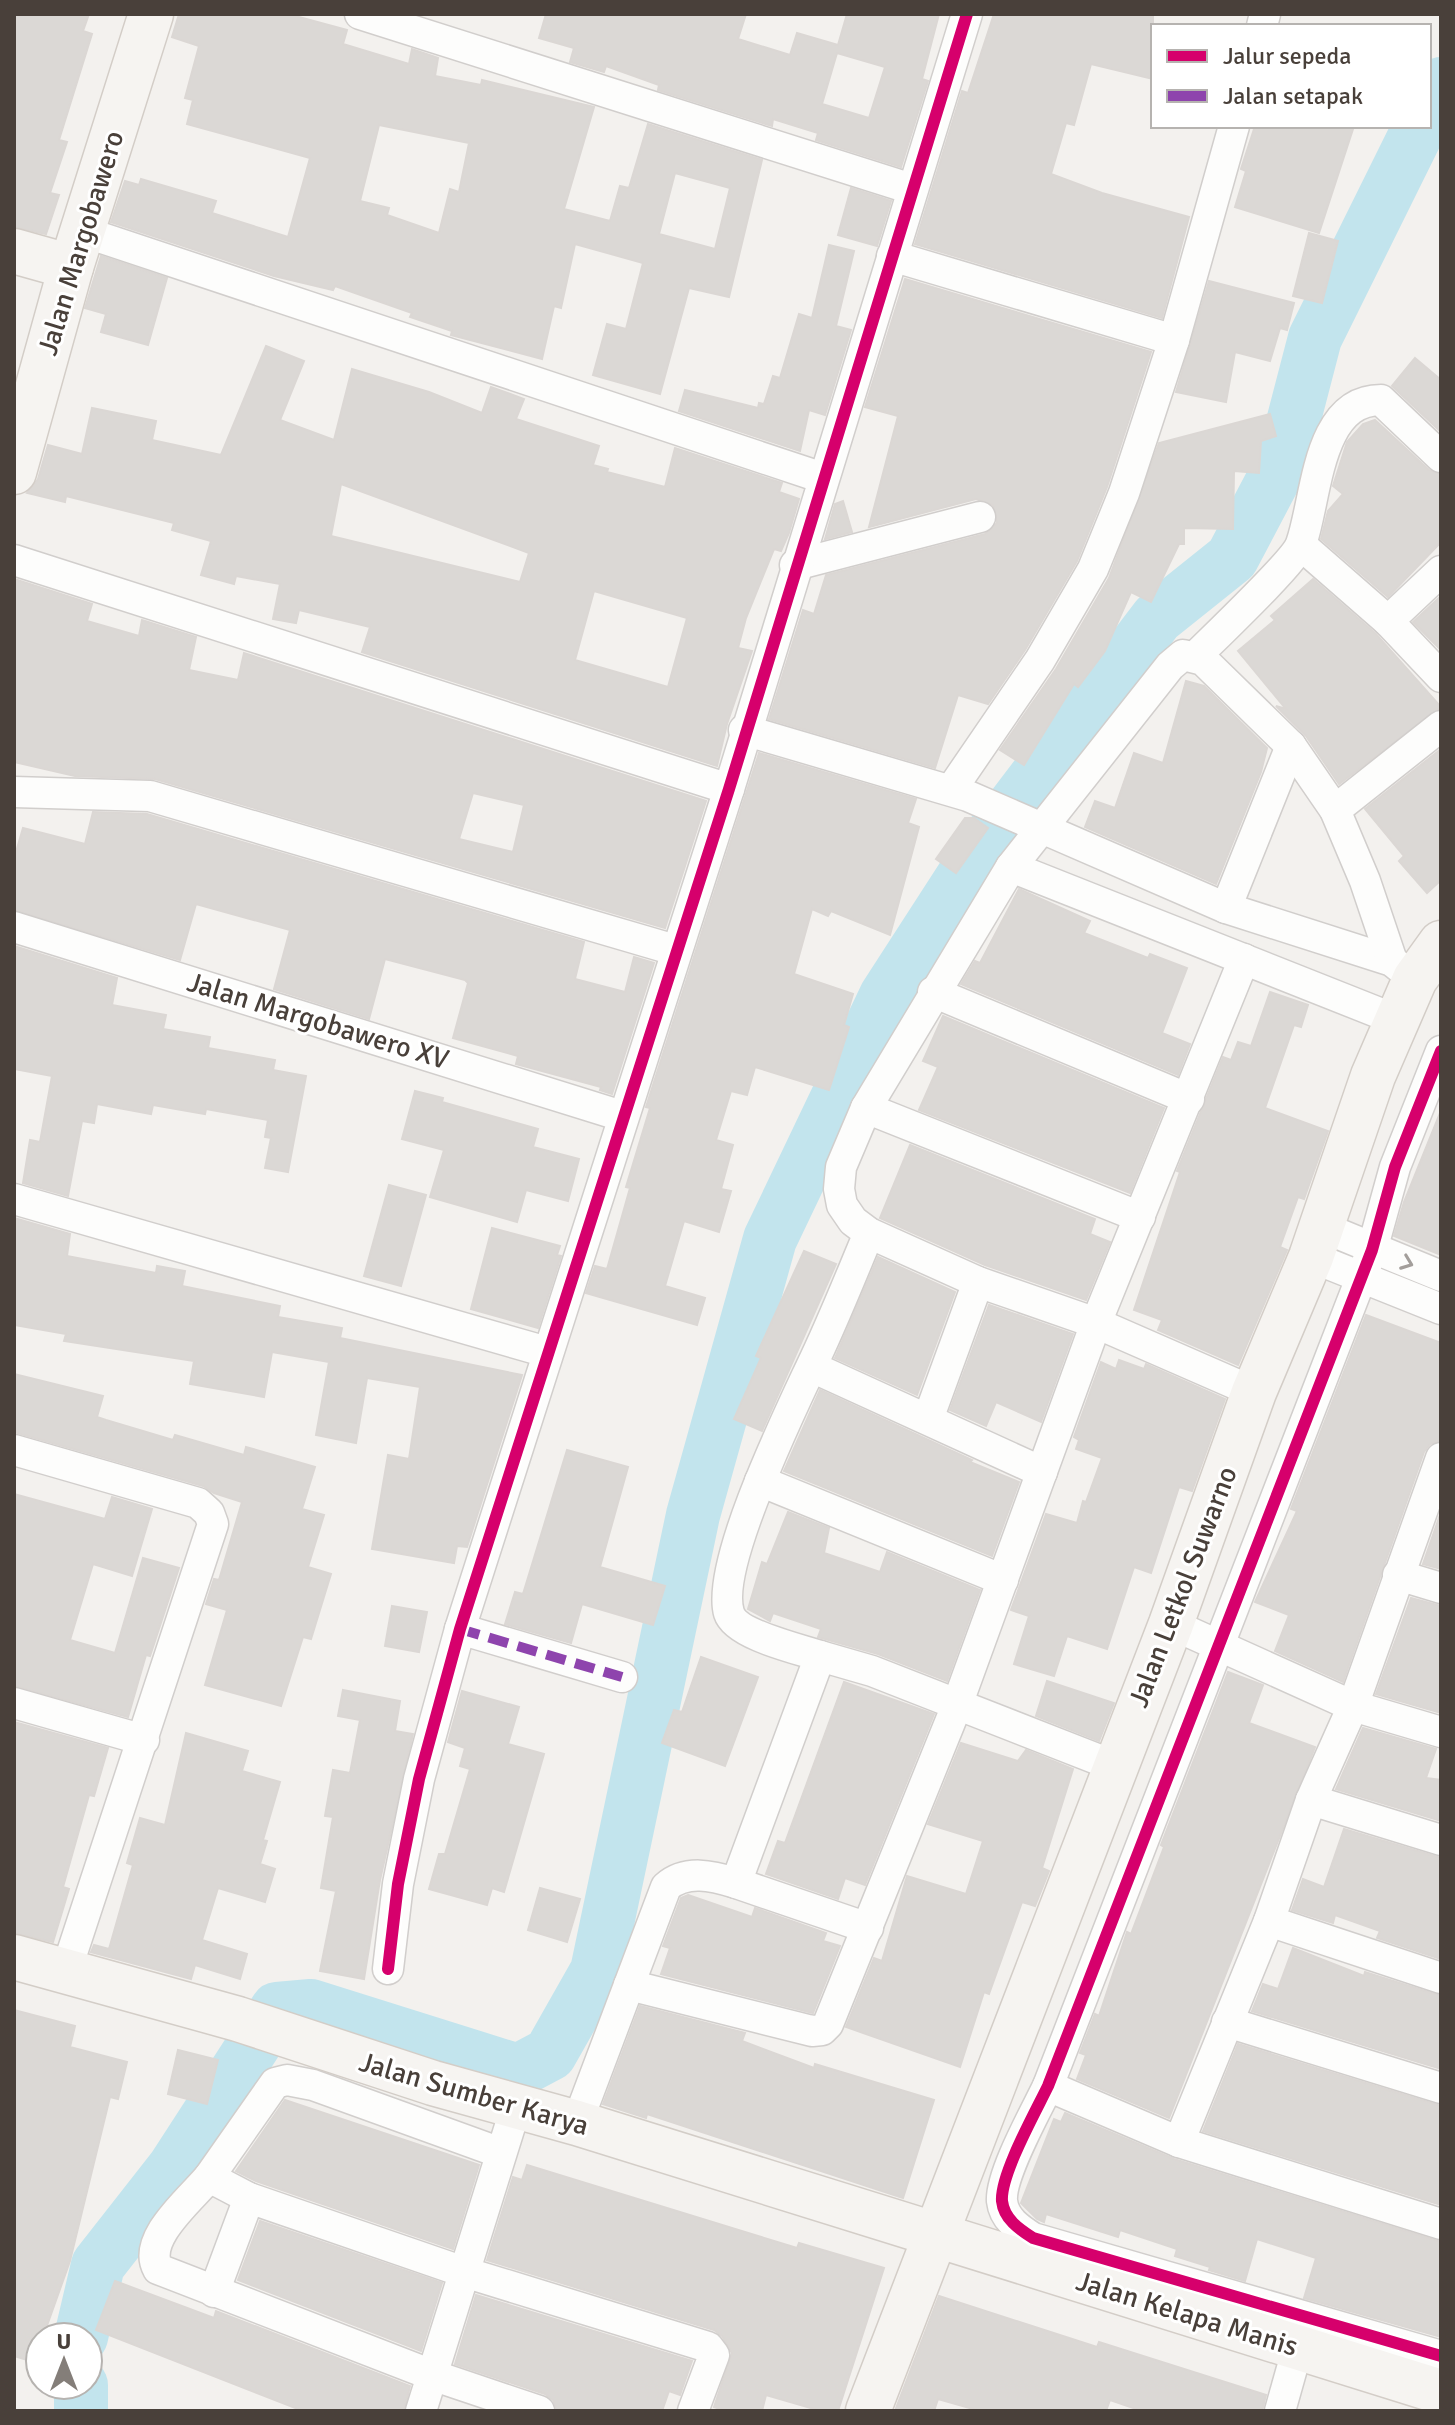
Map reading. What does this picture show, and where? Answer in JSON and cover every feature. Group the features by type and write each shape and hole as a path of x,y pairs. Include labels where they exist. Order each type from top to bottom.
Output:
{"street":[{"name":"Jalan Margobawero","path":"14,472 151,14"},
{"path":"360,14 912,189"},
{"path":"388,1969 398,1884 419,1779 460,1629 729,789 744,730 967,14"},
{"path":"959,793 1093,569 1124,493 1174,340 1233,128"},
{"path":"14,251 78,250 823,478"},
{"path":"892,256 1174,340"},
{"path":"1196,656 1301,545 1324,450 1336,425 1357,405 1368,400 1381,400 1441,457"},
{"path":"795,565 980,517"},
{"path":"1301,545 1388,621 1441,677"},
{"path":"14,560 729,789"},
{"path":"1388,621 1441,571"},
{"path":"1254,1392 1096,1323 978,1282 869,1233 853,1221 842,1205 839,1189 841,1167 866,1108 1011,867 1032,824 1183,655 1196,656 1291,746 1335,810 1361,869 1424,959"},
{"path":"1335,810 1441,726"},
{"path":"744,730 959,793 1226,908 1424,959"},
{"path":"1226,908 1291,746"},
{"path":"14,792 150,796 675,950"},
{"path":"1011,867 1397,1020"},
{"name":"Jalan Margobawero XV","path":"14,927 622,1116"},
{"path":"629,1985 812,2031 822,2030 828,2024 957,1705 1096,1323 1244,959"},
{"name":"Jalan Letkol Suwarno","path":"868,2411 1171,1624 1254,1392 1317,1242 1349,1142 1424,959"},
{"path":"933,992 1189,1099"},
{"path":"1441,1051 1395,1167 1372,1250 1048,2086 1010,2166 1002,2201 1013,2225 1033,2238 1441,2356"},
{"path":"866,1108 1140,1217"},
{"path":"14,1199 547,1352"},
{"path":"869,1233 760,1481 732,1567 729,1612 734,1622 750,1632 957,1705 1115,1766"},
{"path":"1317,1242 1372,1250 1441,1276"},
{"path":"1317,1242 1360,1279 1441,1309"},
{"path":"928,1419 978,1282"},
{"path":"812,1367 1042,1472"},
{"path":"14,1450 198,1503 212,1518 210,1542 66,1971"},
{"path":"1179,2142 1269,1921 1311,1800 1353,1706 1441,1458"},
{"path":"760,1481 1003,1580"},
{"path":"1398,1575 1441,1588"},
{"path":"1171,1624 1353,1706 1441,1732"},
{"path":"460,1629 622,1677"},
{"path":"736,1883 820,1656"},
{"path":"14,1703 144,1740"},
{"path":"1311,1800 1441,1840"},
{"path":"577,2123 666,1887 675,1879 689,1875 736,1883 868,1928"},
{"path":"1269,1921 1441,1978"},
{"name":"Jalan Sumber Karya","path":"14,1957 238,2019 311,2045 577,2123 933,2237"},
{"path":"1227,2022 1441,2088"},
{"path":"501,2153 313,2085 287,2080 270,2088 209,2177 157,2239 154,2262 158,2269 214,2292 432,2375 539,2411"},
{"path":"1048,2086 1179,2142 1441,2224"},
{"path":"421,2411 516,2107"},
{"path":"209,2177 249,2198 464,2272 708,2347 714,2355 693,2411"},
{"path":"214,2292 249,2198"},
{"name":"Jalan Kelapa Manis","path":"933,2237 1441,2392"},
{"path":"1280,2411 1298,2347"}],"building":[{"path":"14,14 89,14 83,31 92,34 59,140 67,142 50,193 59,195 46,234 14,227"},
{"path":"179,14 288,14 347,30 343,44 409,64 412,49 438,58 435,76 481,85 482,80 594,107 564,209 610,221 620,186 629,188 648,124 762,160 729,297 689,288 660,394 593,375 607,324 626,329 643,263 575,244 561,308 554,306 542,359 451,335 452,331 410,317 412,313 335,286 333,290 274,276 111,222 125,181 139,185 141,179 216,201 212,213 288,237 310,158 187,124 193,100 185,98 199,46 172,37","holes":["379,125 469,143 459,192 450,189 439,233 387,215 389,208 360,201","675,173 730,188 715,249 659,234"]},
{"path":"546,14 746,14 738,39 790,55 797,33 838,45 847,14 939,14 922,79 928,81 901,167 816,140 818,133 773,119 772,126 658,90 659,85 606,66 604,72 570,62 574,48 539,38","holes":["837,53 885,67 869,118 822,104"]},
{"path":"994,14 1153,14 1151,79 1091,64 1074,125 1066,123 1051,174 1102,193 1189,217 1162,318 915,244 962,91 968,93"},
{"path":"1254,128 1353,128 1319,233 1235,207 1246,171 1241,169"},
{"path":"851,188 891,201 877,246 838,235"},
{"path":"1309,233 1338,241 1322,303 1293,296"},
{"path":"829,245 854,251 836,326 851,330 825,415 809,410 800,451 679,411 685,390 758,408 759,403 764,404 773,376 780,378 799,314 812,318"},
{"path":"101,256 167,278 148,345 101,332 106,314 85,308"},
{"path":"905,279 1151,352 1107,487 1077,561 1025,650 988,704 958,695 935,768 769,719 803,610 814,614 826,575 985,534 997,523 993,505 976,499 869,527 898,416 865,407"},
{"path":"1209,281 1294,303 1287,330 1280,328 1270,361 1235,352 1226,402 1176,392"},
{"path":"266,346 304,361 280,420 334,440 352,369 429,392 482,413 491,387 524,399 516,419 599,446 593,465 608,469 607,472 665,487 675,448 782,483 779,492 799,499 781,551 774,549 746,618 738,648 752,651 727,724 717,766 362,652 370,627 299,610 296,623 273,619 280,584 236,576 234,584 201,575 211,541 172,530 174,523 66,496 65,502 27,493 38,479 48,445 82,454 92,408 156,421 152,440 221,455","holes":["341,484 529,553 520,582 331,536","594,591 687,618 668,687 575,660"]},
{"path":"1415,358 1441,380 1441,432 1392,386"},
{"path":"1270,414 1276,436 1261,441 1259,473 1234,471 1233,529 1184,528 1184,544 1179,544 1151,602 1131,592 1105,651 1078,687 1074,684 1024,765 1000,750 1056,669 1109,578 1159,443"},
{"path":"1375,420 1429,470 1441,474 1441,542 1388,597 1321,539 1328,511 1343,494 1333,486 1347,442 1363,424"},
{"path":"843,501 852,532 825,539 835,504"},
{"path":"14,579 92,604 87,621 139,636 142,620 196,637 189,670 238,680 244,653 706,801 665,928 155,779 75,776 14,762","holes":["473,793 524,805 513,852 459,839"]},
{"path":"1313,579 1376,634 1441,707 1339,784 1306,736 1276,706 1286,709 1238,651 1275,620 1271,616"},
{"path":"1441,596 1441,646 1439,648 1413,622"},
{"path":"1186,681 1204,686 1267,748 1261,772 1216,884 1085,827 1095,801 1115,808 1134,753 1163,763"},
{"path":"1441,749 1441,880 1427,893 1399,861 1404,856 1365,809"},
{"path":"759,753 916,799 908,823 919,827 890,935 831,911 828,916 812,909 794,974 853,994 844,1025 849,1027 829,1090 755,1067 747,1095 731,1091 716,1140 733,1145 721,1189 731,1191 719,1232 684,1221 665,1286 705,1298 697,1325 586,1293 595,1266 607,1269 630,1188 626,1187 650,1108 646,1107"},
{"path":"93,812 147,814 584,942 575,979 625,992 634,957 654,963 612,1094 600,1090 601,1087 516,1064 518,1056 453,1038 468,983 465,980 385,959 369,1019 274,989 290,930 196,904 180,960 14,910 14,859 23,828 85,844"},
{"path":"965,818 974,818 988,828 956,873 936,859"},
{"path":"1019,889 1090,921 1084,933 1148,958 1150,954 1187,968 1162,1033 1190,1044 1178,1075 961,984 975,961 980,963"},
{"path":"14,946 117,978 112,1005 166,1015 163,1029 210,1037 208,1048 275,1060 273,1070 306,1076 288,1172 265,1168 271,1138 265,1137 268,1120 206,1109 205,1114 153,1105 151,1114 97,1104 94,1123 82,1121 68,1196 23,1183 30,1140 40,1142 52,1076 14,1069"},
{"path":"1270,992 1308,1005 1301,1027 1294,1025 1265,1108 1328,1131 1304,1199 1298,1197 1280,1247 1287,1250 1238,1365 1158,1330 1162,1320 1134,1310 1180,1172 1177,1171 1223,1057 1231,1060 1238,1042 1251,1046"},
{"path":"943,1016 1164,1108 1130,1193 919,1110 938,1067 923,1061"},
{"path":"415,1091 443,1098 442,1102 538,1129 533,1147 579,1159 568,1201 526,1190 517,1222 430,1197 444,1150 402,1139"},
{"path":"1440,1113 1441,1255 1394,1236 1404,1202"},
{"path":"910,1145 1095,1219 1090,1234 1110,1242 1086,1300 985,1265 880,1218"},
{"path":"389,1185 426,1195 401,1286 364,1276"},
{"path":"14,1218 70,1234 67,1256 156,1273 157,1266 185,1271 182,1286 280,1306 278,1317 342,1328 340,1338 522,1375 467,1547 457,1546 454,1563 372,1549 388,1455 409,1459 420,1387 367,1378 356,1443 316,1435 329,1362 272,1352 264,1397 190,1384 194,1361 64,1341 66,1334 14,1325"},
{"path":"492,1228 560,1246 557,1255 561,1256 538,1328 471,1309"},
{"path":"804,1251 836,1264 762,1431 734,1419 761,1358 756,1356"},
{"path":"878,1257 955,1292 917,1395 835,1358"},
{"path":"989,1305 1073,1334 1041,1422 996,1402 986,1426 950,1410"},
{"path":"1366,1315 1441,1343 1441,1440 1430,1444 1424,1452 1343,1682 1275,1651 1289,1615 1255,1602 1297,1511 1291,1509"},
{"path":"1119,1360 1144,1369 1146,1364 1225,1399 1192,1491 1179,1487 1151,1573 1134,1567 1107,1649 1067,1636 1054,1676 1014,1664 1029,1616 1011,1610 1046,1514 1077,1523 1102,1458 1076,1449 1079,1440 1074,1437 1101,1362 1116,1369"},
{"path":"14,1374 103,1396 97,1417 106,1420 173,1440 175,1435 244,1455 246,1447 315,1467 302,1509 324,1515 308,1567 331,1574 311,1639 303,1637 281,1706 205,1685 227,1610 206,1604 214,1579 219,1580 242,1502 203,1486 14,1432"},
{"path":"820,1390 972,1460 970,1462 1019,1482 992,1556 784,1471"},
{"path":"567,1450 628,1467 600,1567 665,1586 653,1625 582,1604 571,1643 505,1624 515,1592 523,1594"},
{"path":"14,1494 105,1519 112,1497 152,1509 132,1576 93,1564 70,1640 115,1653 143,1558 179,1568 150,1656 146,1655 128,1717 14,1686"},
{"path":"788,1512 829,1528 824,1553 880,1572 887,1552 980,1590 947,1681 878,1654 818,1637 821,1629 773,1613 770,1621 748,1609 762,1562 767,1564"},
{"path":"1441,1512 1441,1569 1423,1564"},
{"path":"1411,1598 1441,1606 1441,1713 1376,1694"},
{"path":"392,1606 427,1612 419,1652 385,1646"},
{"path":"701,1657 758,1677 725,1766 662,1743 674,1710 682,1712"},
{"path":"1228,1672 1263,1685 1249,1723 1315,1747 1169,2118 1077,2079 1086,2055 1080,2053 1095,2014 1099,2016 1127,1932 1131,1934 1164,1847 1161,1845"},
{"path":"1047,1681 1114,1703 1099,1741 1036,1716"},
{"path":"844,1682 934,1714 865,1885 845,1878 838,1899 766,1874 778,1841 785,1843"},
{"path":"343,1690 400,1701 395,1731 413,1734 380,1880 364,1979 320,1971 336,1891 321,1888 333,1817 325,1816 333,1770 350,1773 360,1720 338,1716"},
{"path":"462,1691 519,1707 508,1744 544,1754 504,1892 492,1888 487,1905 429,1889 439,1854 445,1854 470,1769 460,1766 465,1748 448,1742"},
{"path":"14,1722 108,1748 94,1796 89,1795 63,1887 69,1889 53,1942 14,1933"},
{"path":"1363,1728 1436,1749 1426,1778 1441,1780 1441,1821 1336,1789"},
{"path":"186,1733 248,1751 242,1771 280,1782 263,1840 267,1841 260,1864 275,1869 265,1902 218,1888 202,1940 247,1954 240,1979 195,1965 191,1979 91,1952 94,1945 109,1949 133,1865 127,1863 140,1818 165,1825"},
{"path":"961,1743 1018,1761 1026,1750 1073,1769 1042,1868 1049,1871 1035,1906 1022,1902 989,1994 984,1992 960,2067 846,2027 874,1958 882,1961 907,1876 966,1894 983,1841 928,1824"},
{"path":"1344,1829 1441,1858 1441,1959 1377,1938 1380,1931 1335,1915 1333,1923 1292,1910 1303,1879 1324,1887"},
{"path":"540,1888 580,1899 567,1942 528,1930"},
{"path":"688,1895 752,1917 755,1908 826,1933 823,1941 840,1946 813,2013 661,1974 670,1948 663,1946 681,1898"},
{"path":"1293,1948 1364,1976 1365,1972 1441,1996 1441,2069 1252,2011 1263,1984 1278,1989"},
{"path":"640,2006 745,2033 742,2041 814,2068 815,2064 934,2100 903,2198 647,2114 646,2118 603,2104"},
{"path":"14,2010 75,2026 70,2047 127,2062 118,2099 110,2097 70,2261 49,2321 24,2321 24,2359 14,2356"},
{"path":"1238,2044 1441,2106 1441,2205 1203,2131"},
{"path":"178,2050 218,2060 207,2104 168,2094"},
{"path":"285,2100 479,2165 453,2249 256,2181 236,2171"},
{"path":"1065,2113 1174,2159 1441,2242 1441,2337 1304,2298 1316,2258 1257,2239 1245,2281 1175,2256 1177,2249 1120,2230 1118,2237 1046,2214 1044,2222 1037,2219 1021,2203 1054,2119 1061,2122"},
{"path":"527,2165 797,2248 799,2243 884,2268 838,2411 821,2411 766,2395 762,2411 727,2411 714,2407 732,2353 722,2336 714,2330 487,2260 513,2177 522,2180"},
{"path":"260,2221 442,2283 421,2351 238,2280"},
{"path":"115,2281 214,2318 216,2311 410,2386 404,2411 303,2411 104,2333 104,2321 99,2321"},
{"path":"476,2295 692,2361 680,2395 669,2391 662,2411 557,2411 553,2400 545,2394 455,2364"},
{"path":"939,2296 1097,2347 1099,2342 1266,2395 1262,2411 1142,2411 1110,2400 1106,2411 980,2411 938,2399 934,2411 895,2411"}],"waterway":[{"path":"1431,104 1441,84"},
{"path":"85,2321 98,2265 174,2168 277,2009 311,2006 518,2071 550,2054 597,1971 693,1515 770,1239 886,996 981,849 1157,618 1232,558 1283,461 1315,338 1419,128"},
{"path":"81,2401 81,2411"}],"marked path":[{"path":"460,1629 622,1677"}],"cycle path":[{"path":"388,1969 398,1884 419,1779 460,1629 729,789 967,14"},
{"path":"1441,1051 1395,1167 1372,1250 1048,2086 1013,2160 1002,2201 1009,2218 1033,2238 1441,2356"}]}
